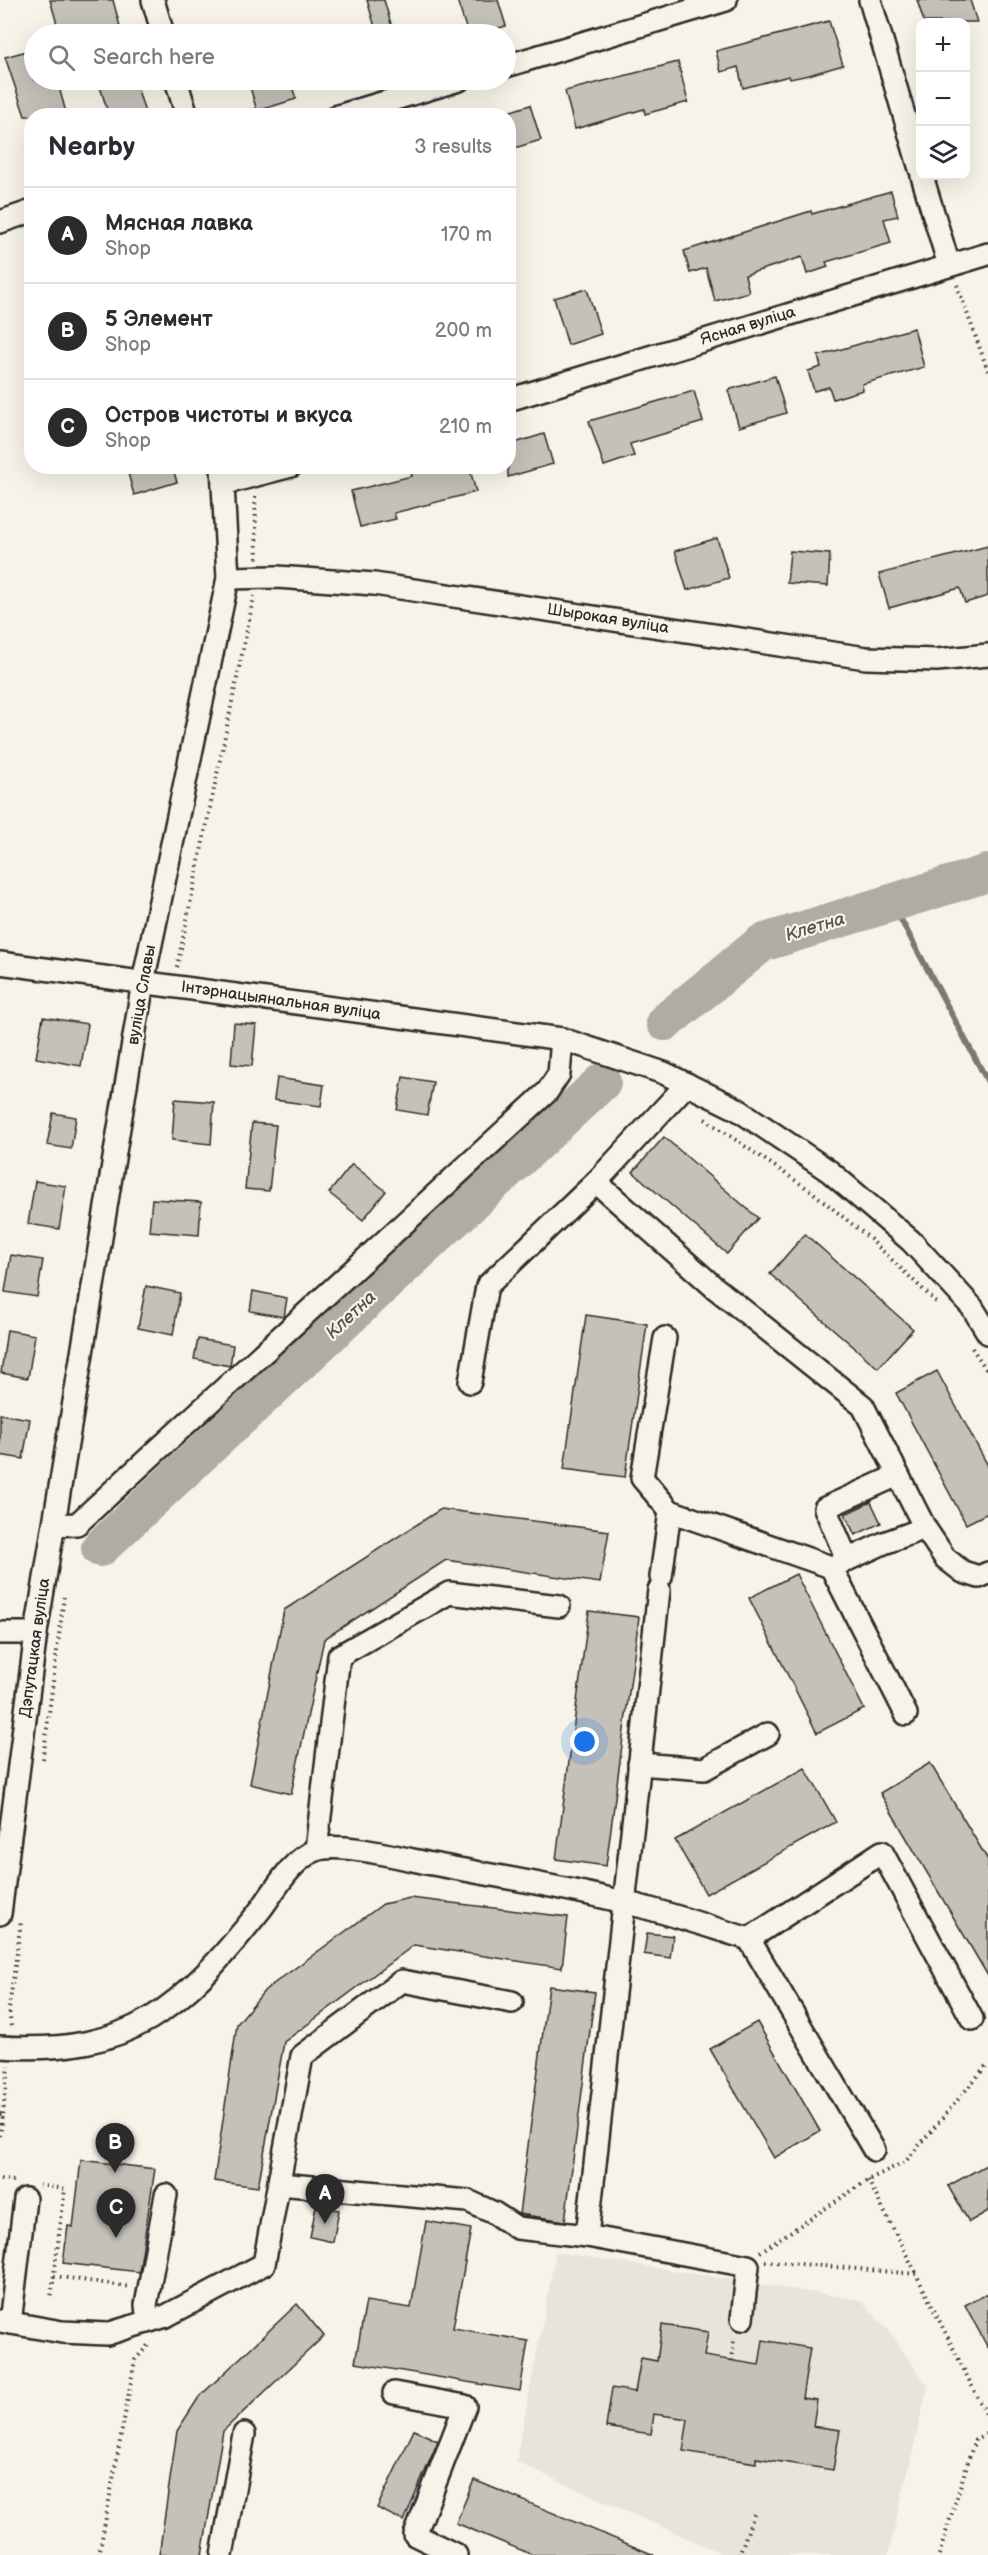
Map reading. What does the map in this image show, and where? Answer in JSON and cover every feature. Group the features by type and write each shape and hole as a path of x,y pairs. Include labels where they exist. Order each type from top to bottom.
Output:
{"street":[{"path":"153,0 161,24"},
{"path":"516,63 726,0"},
{"path":"870,0 916,152"},
{"path":"179,90 185,108"},
{"path":"365,108 425,90"},
{"path":"923,180 949,265"},
{"path":"0,222 24,214"},
{"name":"Ясная вуліца","path":"516,398 988,254"},
{"path":"223,475 254,478 266,474"},
{"name":"вуліца Славы","path":"54,1525 143,982 228,578 223,475"},
{"name":"Шырокая вуліца","path":"228,578 374,584 866,658 938,660 988,655"},
{"name":"Інтэрнацыянальная вуліца","path":"0,963 562,1039 624,1059 681,1092 737,1109 829,1171 911,1241 972,1307 988,1333"},
{"path":"54,1525 77,1524 547,1092 559,1074 562,1039"},
{"path":"470,1382 487,1287 596,1182 681,1092"},
{"path":"596,1182 714,1287 863,1406 925,1528 945,1558 963,1572 979,1577 988,1573"},
{"path":"665,1338 642,1478 670,1511 839,1563 925,1528"},
{"path":"898,1475 825,1508 839,1563 906,1714"},
{"path":"587,2236 623,1902 670,1511"},
{"name":"Дэпутацкая вуліца","path":"0,1914 36,1633 54,1525"},
{"path":"316,1850 339,1656 449,1593 559,1606"},
{"path":"0,1633 36,1633"},
{"path":"639,1764 704,1769 768,1734"},
{"path":"0,2047 44,2049 102,2042 146,2023 177,2000 222,1958 298,1860 316,1850 332,1847 394,1856 623,1902 749,1939 874,2150"},
{"path":"749,1939 882,1852 972,2019"},
{"path":"26,2188 5,2322 62,2332 107,2334 157,2319 264,2264 302,2056 402,1981 513,2002"},
{"path":"279,2184 468,2200 517,2228 587,2236 746,2263 748,2266 739,2323"},
{"path":"157,2319 146,2305 166,2195"},
{"path":"394,2393 465,2406 415,2535 456,2555"},
{"path":"222,2555 244,2434"}],"path":[{"path":"949,265 988,371"},
{"path":"173,986 257,578 254,478"},
{"path":"681,1092 868,1237 940,1306"},
{"path":"967,1340 988,1372"},
{"path":"746,2263 868,2180 906,2161 988,2064"},
{"path":"0,2114 3,2115 0,2136"},
{"path":"0,2179 26,2188 64,2189 51,2298"},
{"path":"868,2180 988,2418"},
{"path":"746,2263 916,2274"},
{"path":"54,2276 149,2289"},
{"path":"99,2555 135,2360 163,2328 157,2319"},
{"path":"732,2361 739,2323"},
{"path":"939,2555 975,2439 988,2433"},
{"path":"739,2555 755,2512"}],"shaded area":[{"path":"556,2252 861,2300 889,2331 928,2386 888,2555 725,2555 516,2462"}],"building":[{"path":"50,0 113,0 119,24 57,24"},
{"path":"367,0 384,0 391,24 374,24"},
{"path":"457,0 498,0 505,24 465,24"},
{"path":"917,0 970,0 977,22 970,22 970,18 923,18"},
{"path":"829,21 843,65 809,75 790,79 789,76 743,88 738,67 721,72 716,51"},
{"path":"24,52 24,90 60,90 65,108 24,108 24,113 5,57"},
{"path":"678,62 688,102 645,114 644,109 575,129 565,91"},
{"path":"101,90 138,90 144,108 107,108"},
{"path":"251,90 293,90 296,99 267,108 256,108"},
{"path":"530,105 541,140 516,148 516,109"},
{"path":"891,191 898,216 884,219 891,243 826,262 828,267 807,274 802,257 745,275 749,292 715,301 706,268 690,273 684,251 811,211 812,214"},
{"path":"587,289 601,334 568,345 554,298"},
{"path":"914,328 924,367 862,384 863,390 833,399 829,387 814,391 808,371 821,367 818,356"},
{"path":"775,376 786,413 739,427 728,390"},
{"path":"694,391 703,422 630,444 634,456 604,466 589,421"},
{"path":"544,434 553,464 508,477 508,474 516,474 516,443"},
{"path":"128,474 174,474 177,482 134,495"},
{"path":"412,474 471,474 476,492 394,513 396,519 360,527 351,491 412,476"},
{"path":"717,538 729,578 687,590 675,551"},
{"path":"988,546 988,596 965,603 960,588 889,608 879,574"},
{"path":"790,551 830,554 828,586 787,583"},
{"path":"43,1017 88,1024 81,1066 36,1058"},
{"path":"234,1023 256,1025 252,1066 231,1064"},
{"path":"403,1077 433,1082 427,1115 397,1110"},
{"path":"277,1078 324,1085 321,1106 274,1100"},
{"path":"175,1099 214,1102 211,1144 172,1140"},
{"path":"53,1113 76,1117 71,1149 47,1145"},
{"path":"252,1123 276,1125 269,1191 245,1189"},
{"path":"664,1137 758,1218 727,1254 633,1172"},
{"path":"352,1164 386,1191 363,1220 329,1193"},
{"path":"35,1181 66,1186 59,1229 28,1224"},
{"path":"152,1199 201,1202 199,1235 149,1231"},
{"path":"805,1234 913,1329 878,1368 770,1274"},
{"path":"11,1255 43,1260 37,1297 5,1292"},
{"path":"146,1286 180,1293 173,1335 138,1328"},
{"path":"253,1291 287,1298 284,1317 250,1311"},
{"path":"586,1315 647,1324 625,1477 564,1469"},
{"path":"7,1330 35,1335 28,1378 1,1373"},
{"path":"198,1339 233,1345 230,1366 194,1359"},
{"path":"937,1371 988,1466 988,1513 966,1524 896,1393"},
{"path":"0,1414 30,1419 23,1459 0,1455"},
{"path":"871,1502 881,1523 855,1535 845,1514"},
{"path":"441,1509 609,1531 600,1583 446,1560 324,1639 291,1794 250,1784 284,1610"},
{"path":"796,1574 864,1709 817,1733 749,1598"},
{"path":"589,1611 639,1617 606,1866 556,1859"},
{"path":"930,1763 988,1860 988,1976 880,1793"},
{"path":"805,1768 836,1822 706,1894 675,1840"},
{"path":"410,1898 568,1917 562,1968 414,1945 284,2042 258,2187 214,2181 237,2024 265,1990 383,1904"},
{"path":"647,1933 673,1936 670,1958 644,1954"},
{"path":"549,1986 595,1992 565,2221 519,2214"},
{"path":"757,2022 820,2131 774,2158 710,2049"},
{"path":"81,2160 155,2169 139,2272 63,2263 68,2226 73,2227"},
{"path":"988,2164 988,2211 969,2222 948,2186"},
{"path":"316,2206 339,2210 333,2242 310,2237"},
{"path":"426,2221 471,2229 453,2328 528,2341 520,2391 355,2363 366,2301 411,2308"},
{"path":"988,2293 988,2348 965,2305"},
{"path":"297,2304 324,2336 223,2431 202,2555 159,2555 177,2431 199,2397"},
{"path":"662,2325 708,2332 704,2356 759,2365 763,2340 810,2348 802,2398 817,2400 813,2426 840,2430 833,2470 756,2458 756,2463 683,2451 688,2419 654,2414 651,2434 606,2427 612,2388 635,2392 641,2358 657,2361"},
{"path":"414,2430 438,2441 404,2521 377,2508"},
{"path":"474,2480 654,2555 533,2555 456,2523"}],"waterway":[{"name":"Клетна","path":"665,1022 762,943 988,873"},
{"path":"892,903 988,1082"},
{"name":"Клетна","path":"100,1548 602,1082"}],"place":[{"name":"5 Элемент","path":"115,2173"},
{"name":"Мясная лавка","path":"325,2224"},
{"name":"Остров чистоты и вкуса","path":"116,2238"}]}
